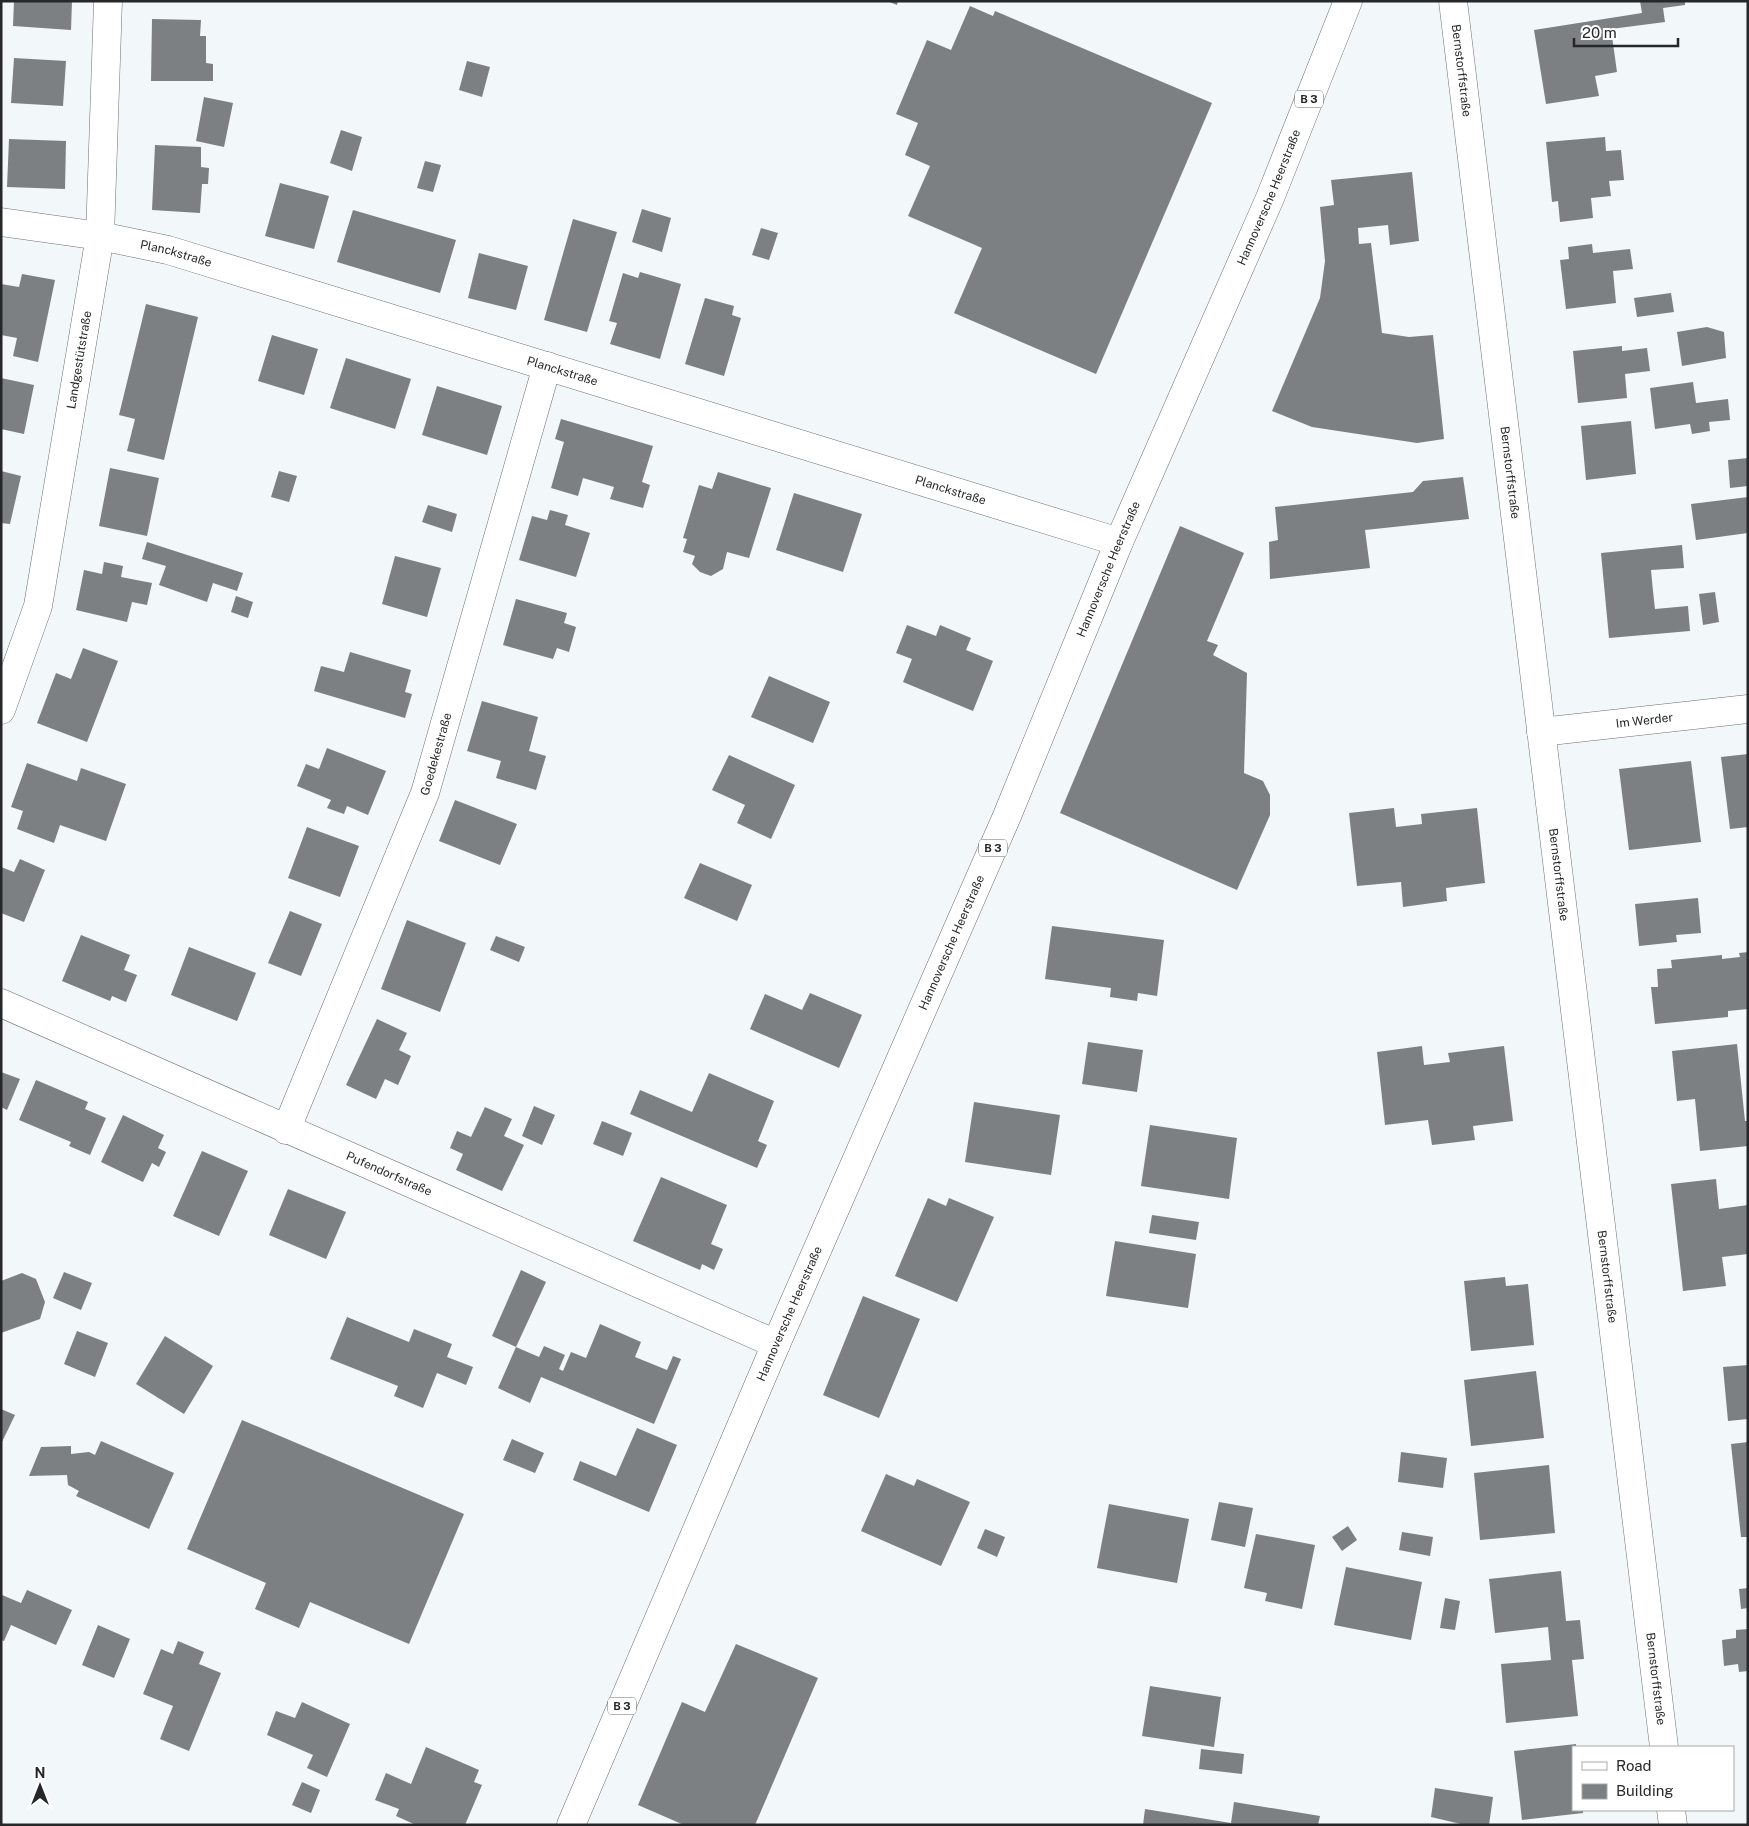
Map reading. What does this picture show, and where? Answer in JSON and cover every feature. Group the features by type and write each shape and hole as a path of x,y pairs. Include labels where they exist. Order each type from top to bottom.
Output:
{"street":[{"name":"Landgestütstraße","path":"1,710 38,606 100,236 108,1"},
{"name":"Hannoversche Heerstraße","path":"571,1825 776,1344 1007,816 1119,542 1270,198 1348,1"},
{"name":"Bernstorffstraße","path":"1453,1 1664,1746"},
{"name":"Planckstraße","path":"1,222 100,236 168,250 1119,542"},
{"name":"Goedekestraße","path":"286,1130 425,793 547,366"},
{"name":"Im Werder","path":"1541,732 1748,709"},
{"name":"Pufendorfstraße","path":"1,1003 776,1344"},
{"path":"1671,1811 1673,1825"}],"building":[{"path":"14,1 72,1 71,30 13,26"},
{"path":"887,1 898,1 897,5"},
{"path":"1640,1 1685,1 1685,5 1663,8 1665,22 1611,29 1617,72 1595,76 1599,96 1546,104 1534,30 1642,13"},
{"path":"970,6 993,16 995,11 1212,103 1096,374 954,313 982,248 908,216 930,166 905,155 918,123 896,114 927,40 951,50"},
{"path":"152,19 201,20 200,36 206,36 206,63 213,64 213,81 151,81"},
{"path":"14,58 66,61 63,106 11,103"},
{"path":"467,61 490,67 482,97 459,90"},
{"path":"204,97 233,103 224,147 196,141"},
{"path":"341,130 362,137 352,171 330,163"},
{"path":"1605,137 1606,151 1621,150 1624,180 1609,181 1611,196 1591,198 1593,218 1560,222 1558,201 1552,202 1546,142"},
{"path":"9,139 66,141 65,189 7,187"},
{"path":"155,145 201,147 201,167 209,168 208,184 202,184 200,213 152,210"},
{"path":"425,161 441,165 433,192 417,188"},
{"path":"1412,172 1419,241 1390,245 1388,225 1358,228 1359,244 1371,243 1382,333 1409,337 1433,335 1444,439 1417,443 1312,427 1272,411 1320,298 1325,261 1320,207 1334,205 1331,180"},
{"path":"280,183 329,196 314,249 265,236"},
{"path":"642,209 671,218 662,252 632,242"},
{"path":"353,210 456,240 440,293 337,262"},
{"path":"573,219 617,232 587,332 544,320"},
{"path":"761,228 778,233 769,260 752,255"},
{"path":"1592,244 1593,253 1630,249 1633,269 1613,271 1616,303 1566,309 1560,260 1569,259 1568,247"},
{"path":"479,253 528,266 516,310 468,298"},
{"path":"640,272 681,284 660,359 610,344 617,323 609,321 623,273 638,278"},
{"path":"22,274 55,280 38,362 13,356 17,338 1,335 1,284 19,287"},
{"path":"1671,293 1674,312 1637,317 1634,298"},
{"path":"705,298 734,306 732,315 741,318 724,376 685,364"},
{"path":"146,304 198,317 164,460 127,451 135,419 119,415"},
{"path":"1707,327 1724,332 1726,358 1682,366 1677,332"},
{"path":"272,335 318,349 304,395 258,381"},
{"path":"1622,346 1622,351 1647,348 1650,371 1625,374 1627,398 1578,403 1573,351"},
{"path":"346,358 411,379 395,429 330,408"},
{"path":"1,378 34,385 24,434 1,429"},
{"path":"1693,382 1696,403 1728,399 1730,420 1709,422 1710,431 1692,434 1690,424 1655,429 1650,388"},
{"path":"437,386 502,406 487,455 422,435"},
{"path":"561,419 653,446 642,482 650,485 643,508 610,499 614,487 583,478 578,496 551,488 564,442 555,439"},
{"path":"1631,421 1636,474 1586,480 1581,426"},
{"path":"1748,458 1748,486 1730,488 1728,460"},
{"path":"110,468 159,478 147,536 99,526"},
{"path":"1,471 21,476 10,524 1,523"},
{"path":"279,471 297,476 289,502 271,497"},
{"path":"718,472 771,488 749,558 727,552 723,569 711,576 700,572 692,564 695,556 683,552 687,539 683,538 699,485 712,489"},
{"path":"1463,477 1469,519 1365,530 1370,568 1270,579 1269,542 1278,540 1275,507 1413,492 1423,481"},
{"path":"794,493 862,514 843,572 776,550"},
{"path":"1748,497 1748,533 1696,540 1691,504"},
{"path":"428,505 457,514 452,532 422,522"},
{"path":"550,510 568,515 565,525 590,533 576,577 519,560 532,516 547,520"},
{"path":"1180,526 1244,553 1207,641 1218,645 1213,655 1247,673 1244,773 1263,781 1270,795 1270,815 1237,890 1060,813"},
{"path":"147,542 243,573 237,591 213,583 207,602 159,585 166,566 142,559"},
{"path":"1682,545 1684,568 1651,570 1655,609 1688,606 1690,631 1609,638 1601,553"},
{"path":"395,556 441,568 427,617 382,604"},
{"path":"104,562 123,566 121,577 152,583 147,605 132,602 127,622 76,610 84,570 102,574"},
{"path":"1715,592 1719,622 1703,625 1699,594"},
{"path":"236,596 253,602 248,618 231,612"},
{"path":"516,599 567,613 564,623 576,627 569,652 557,648 553,659 503,645"},
{"path":"907,625 936,636 940,625 971,638 966,650 993,661 973,711 903,682 912,659 896,653"},
{"path":"83,648 118,661 87,742 37,723 56,673 71,679"},
{"path":"350,652 411,670 405,692 412,694 405,718 314,691 321,666 344,672"},
{"path":"769,676 830,702 813,743 751,717"},
{"path":"482,701 538,717 529,751 546,756 536,790 496,778 501,761 467,751"},
{"path":"327,748 386,771 368,815 347,806 344,814 327,808 331,800 297,786 306,764 319,769"},
{"path":"1748,754 1748,827 1730,829 1721,757"},
{"path":"729,755 795,785 771,839 737,823 745,805 712,790"},
{"path":"1691,761 1701,842 1629,850 1619,769"},
{"path":"27,763 77,781 81,768 126,784 106,841 60,825 54,843 17,829 23,811 11,807"},
{"path":"455,800 517,824 500,865 439,841"},
{"path":"1394,808 1396,827 1422,824 1421,814 1477,808 1485,883 1446,888 1447,901 1403,907 1401,882 1357,886 1349,813"},
{"path":"307,827 359,846 340,897 288,878"},
{"path":"20,859 45,870 24,922 1,913 1,867 14,872"},
{"path":"700,863 752,885 737,921 684,898"},
{"path":"1698,898 1701,933 1676,935 1677,942 1639,946 1635,904"},
{"path":"290,911 322,924 301,976 268,963"},
{"path":"407,920 466,943 440,1012 381,989"},
{"path":"1052,926 1164,940 1157,996 1138,993 1137,1001 1110,997 1111,988 1045,979"},
{"path":"81,935 130,955 124,970 137,975 126,1002 112,996 110,1001 62,981"},
{"path":"496,936 525,947 519,962 490,950"},
{"path":"189,947 256,973 237,1021 171,995"},
{"path":"1748,952 1748,1009 1728,1011 1728,1017 1655,1024 1651,987 1658,987 1657,969 1672,968 1671,960 1722,955 1722,959 1740,957 1739,953"},
{"path":"810,993 862,1015 839,1068 750,1029 765,994 802,1010"},
{"path":"377,1019 407,1033 399,1050 411,1056 398,1085 385,1079 376,1099 346,1085"},
{"path":"1088,1042 1143,1050 1137,1092 1082,1084"},
{"path":"1737,1044 1745,1121 1748,1121 1748,1146 1700,1151 1695,1099 1677,1101 1672,1051"},
{"path":"1422,1046 1424,1065 1450,1062 1448,1053 1504,1046 1513,1121 1473,1126 1475,1140 1432,1145 1428,1120 1385,1125 1377,1052"},
{"path":"1,1072 20,1079 7,1110 1,1107"},
{"path":"709,1073 774,1101 758,1141 767,1145 757,1168 630,1114 640,1090 692,1112"},
{"path":"36,1080 88,1102 85,1109 106,1118 90,1155 69,1146 71,1142 19,1120"},
{"path":"974,1102 1060,1115 1051,1175 965,1162"},
{"path":"534,1106 555,1115 542,1145 522,1136"},
{"path":"485,1107 512,1119 504,1136 524,1145 502,1191 456,1170 463,1154 450,1148 457,1131 471,1137"},
{"path":"123,1115 164,1135 158,1148 166,1152 159,1167 152,1163 143,1182 101,1162"},
{"path":"602,1121 632,1133 623,1156 593,1144"},
{"path":"1150,1125 1237,1138 1229,1199 1141,1186"},
{"path":"202,1151 248,1171 219,1236 173,1216"},
{"path":"661,1177 727,1205 711,1244 723,1249 714,1270 702,1264 700,1270 633,1241"},
{"path":"1716,1179 1719,1209 1748,1205 1748,1254 1722,1257 1726,1286 1683,1291 1671,1184"},
{"path":"288,1189 346,1212 326,1259 269,1235"},
{"path":"928,1198 946,1206 949,1198 994,1217 957,1302 895,1276"},
{"path":"1152,1215 1199,1222 1196,1240 1149,1233"},
{"path":"1115,1241 1196,1254 1188,1308 1106,1296"},
{"path":"521,1270 546,1282 516,1347 492,1336"},
{"path":"64,1272 92,1283 81,1310 53,1298"},
{"path":"22,1273 36,1279 45,1302 40,1319 1,1333 1,1281"},
{"path":"1505,1277 1506,1286 1528,1284 1534,1345 1471,1351 1464,1281"},
{"path":"863,1296 920,1319 879,1418 823,1395"},
{"path":"347,1317 409,1342 414,1329 452,1344 447,1357 473,1367 466,1385 437,1373 423,1408 394,1396 398,1386 330,1359"},
{"path":"600,1324 641,1342 635,1357 667,1370 673,1356 681,1359 654,1424 541,1377 530,1403 498,1388 516,1347 539,1357 544,1346 565,1355 559,1369 563,1371 571,1352 586,1358"},
{"path":"77,1331 108,1343 95,1377 64,1364"},
{"path":"165,1336 213,1366 184,1414 136,1384"},
{"path":"1748,1365 1748,1419 1728,1421 1723,1367"},
{"path":"1536,1371 1544,1438 1471,1446 1464,1380"},
{"path":"1,1409 15,1415 1,1444"},
{"path":"242,1420 464,1514 409,1644 310,1602 299,1628 255,1609 266,1583 187,1549"},
{"path":"637,1428 677,1445 649,1512 573,1480 580,1461 616,1476"},
{"path":"512,1439 544,1453 535,1473 503,1460"},
{"path":"101,1441 174,1473 149,1529 76,1496 79,1491 68,1485 67,1475 29,1476 41,1447 71,1446 71,1454 89,1452 95,1455"},
{"path":"1748,1442 1748,1537 1741,1537 1731,1444"},
{"path":"1401,1452 1447,1458 1443,1488 1398,1482"},
{"path":"1549,1465 1555,1533 1480,1540 1474,1473"},
{"path":"886,1474 914,1486 917,1479 970,1502 941,1566 861,1531"},
{"path":"1219,1502 1253,1508 1245,1547 1211,1540"},
{"path":"1109,1504 1189,1519 1177,1583 1097,1568"},
{"path":"1348,1526 1357,1540 1342,1551 1332,1537"},
{"path":"985,1529 1005,1537 997,1557 977,1548"},
{"path":"1402,1532 1433,1537 1430,1556 1399,1550"},
{"path":"1256,1534 1315,1545 1302,1609 1265,1601 1267,1593 1244,1588"},
{"path":"1346,1567 1422,1582 1411,1640 1334,1625"},
{"path":"1561,1571 1566,1621 1580,1620 1584,1659 1572,1660 1578,1716 1506,1723 1501,1664 1551,1660 1548,1627 1495,1633 1489,1579"},
{"path":"1748,1588 1748,1608 1741,1609 1739,1589"},
{"path":"27,1590 72,1610 56,1645 11,1625 4,1641 1,1640 2,1595 21,1603"},
{"path":"1445,1598 1460,1601 1455,1630 1440,1628"},
{"path":"98,1625 130,1639 114,1678 82,1665"},
{"path":"1748,1629 1748,1671 1739,1672 1738,1664 1724,1666 1722,1640 1736,1638 1736,1630"},
{"path":"178,1641 204,1652 199,1664 221,1673 189,1751 160,1739 173,1706 143,1694 161,1649 173,1654"},
{"path":"736,1644 818,1678 755,1825 684,1825 638,1805 682,1702 705,1712"},
{"path":"1150,1686 1221,1697 1214,1747 1142,1736"},
{"path":"302,1702 350,1724 327,1777 307,1768 313,1755 267,1735 276,1711 295,1718"},
{"path":"1576,1744 1576,1746 1572,1746 1572,1811 1583,1811 1583,1813 1522,1820 1514,1751"},
{"path":"426,1747 479,1770 474,1782 482,1785 465,1825 416,1825 396,1816 399,1809 375,1800 386,1773 411,1784"},
{"path":"1201,1749 1244,1754 1242,1774 1199,1769"},
{"path":"302,1782 320,1790 311,1813 292,1805"},
{"path":"1435,1788 1493,1797 1489,1825 1465,1825 1431,1817"},
{"path":"1234,1802 1320,1816 1318,1825 1143,1825 1145,1809 1231,1823"}]}
